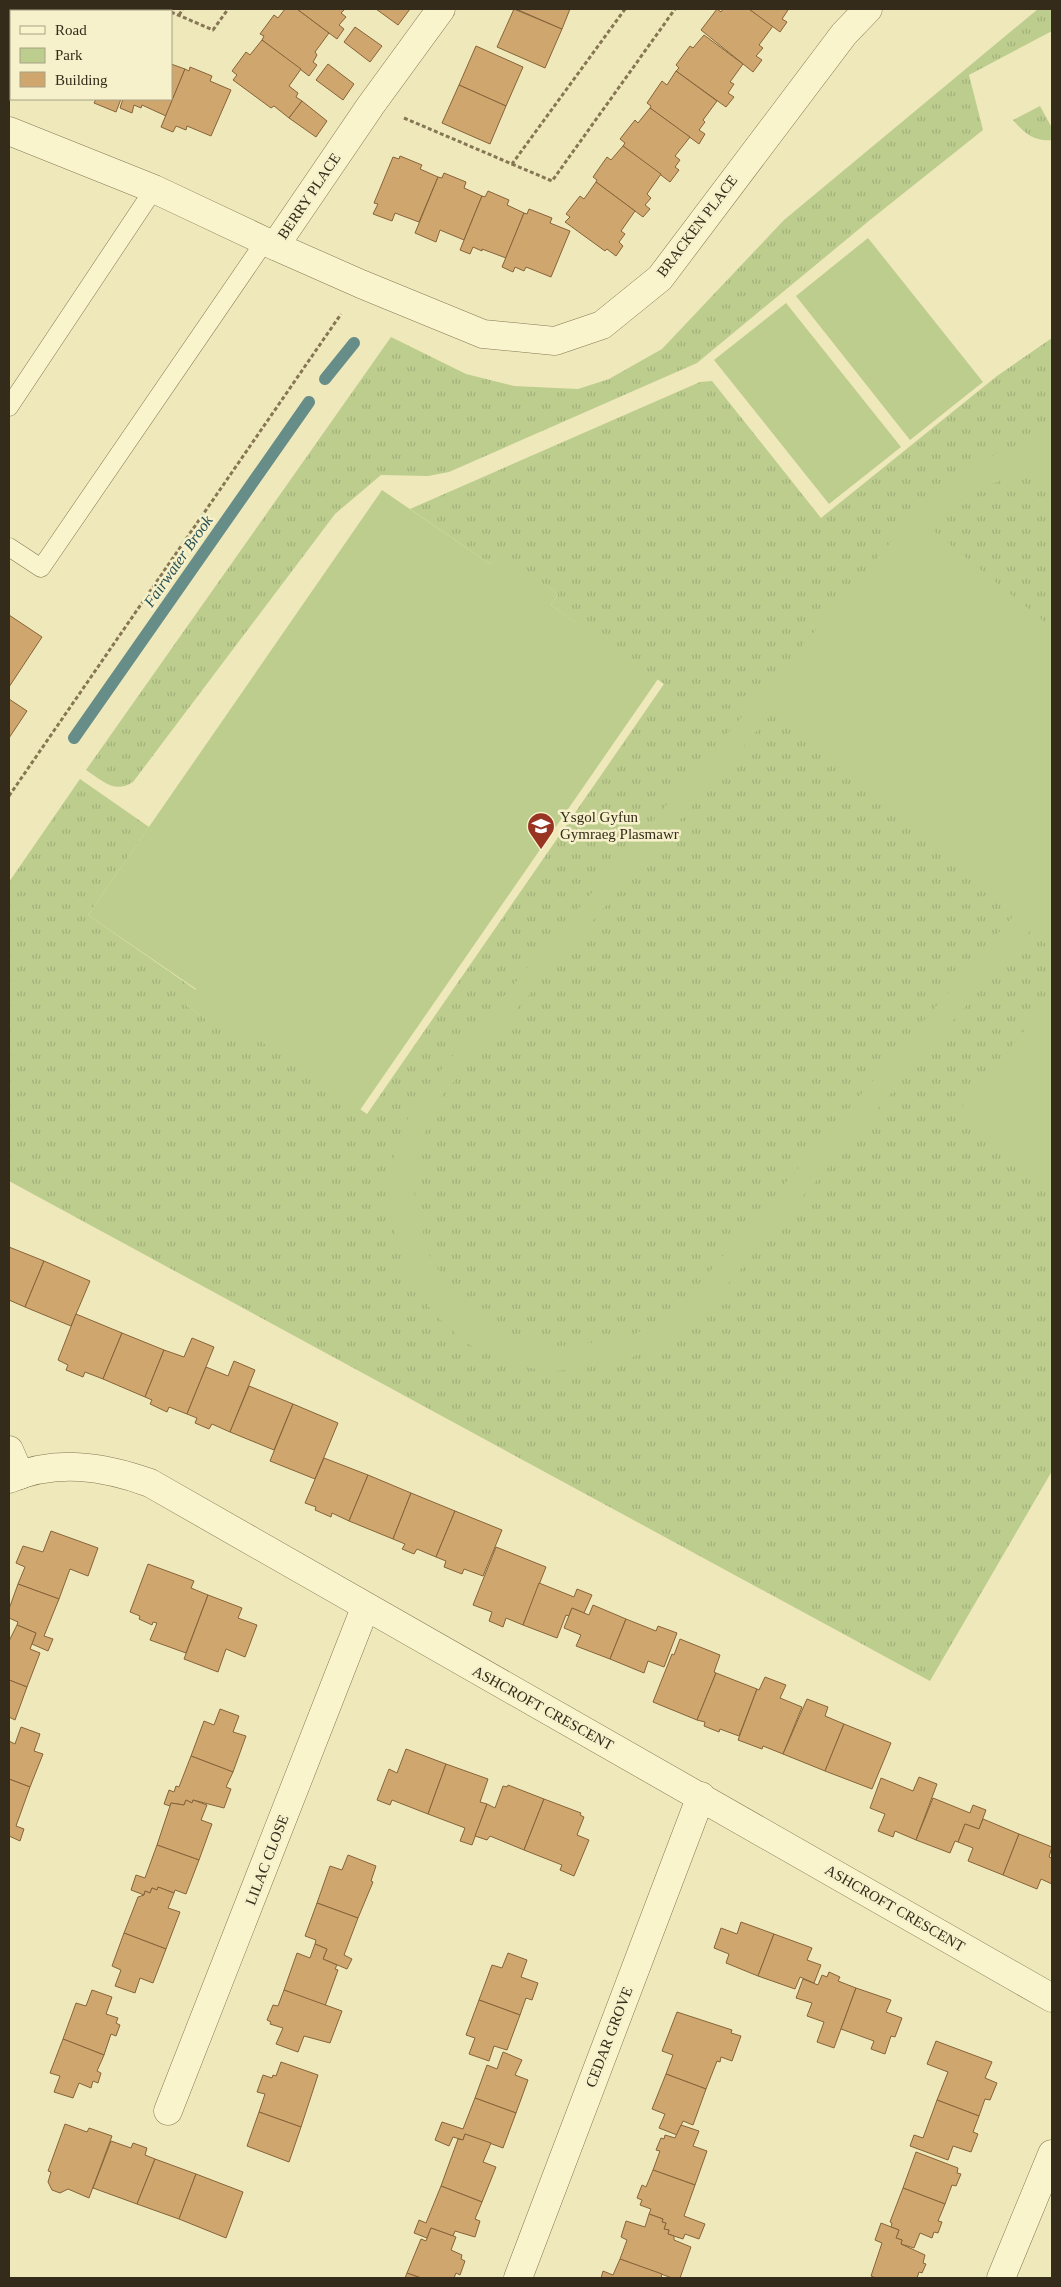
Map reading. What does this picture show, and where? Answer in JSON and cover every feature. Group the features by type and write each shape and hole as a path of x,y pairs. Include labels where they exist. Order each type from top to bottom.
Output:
{"street":[{"name":"BERRY PLACE","path":"9,131 154,190 270,243 441,9"},
{"name":"BRACKEN PLACE","path":"270,243 361,284 483,334 555,341 602,325 660,278 844,34 868,9"},
{"name":"ASHCROFT CRESCENT","path":"9,1450 14,1477 40,1469 68,1466 96,1467 150,1483 365,1608 701,1796 1052,1998"},
{"name":"LILAC CLOSE","path":"168,2111 365,1608"},
{"name":"CEDAR GROVE","path":"518,2278 701,1796"},
{"path":"1001,2278 1052,2154"}],"lane":[{"path":"9,406 154,190"},
{"path":"9,547 40,568 270,243"}],"path":[{"path":"179,15 183,9"},
{"path":"172,13 213,30 228,9"},
{"path":"512,164 625,9"},
{"path":"371,104 552,181 675,9"},
{"path":"9,796 361,284"}],"green space":[{"path":"1038,9 1052,9 1052,31 969,75 983,130 870,220 697,363 449,472 428,476 381,475 335,514 133,782 120,787 109,785 86,770 391,337 466,374 514,386 578,389 609,379 662,349 784,220"},
{"path":"1040,106 1052,128 1052,140 1040,140 1030,136 1013,120"},
{"path":"868,238 983,382 910,440 796,296"},
{"path":"786,303 901,447 829,504 714,360"},
{"name":"Ysgol Gyfun Gymraeg Plasmawr","path":"1052,338 1052,1471 930,1681 9,1181 9,882 80,779 149,827 88,915 196,990 186,1005 248,1048 256,1037 367,1114 664,684 551,605 558,594 498,553 490,564 410,509 700,382 712,381 821,518 997,376"},
{"path":"1052,436 1052,472 1018,476 986,487 956,505 931,529 1052,628 1052,949 1030,931 715,1299 665,1341 620,1363 549,1372 505,1362 466,1343 434,1314 406,1273 388,1210 394,1153 416,1099 930,496 970,467 1005,449","holes":["774,711 1013,916 693,1291 665,1319 624,1339 560,1346 520,1338 485,1320 455,1294 430,1257 414,1200 419,1148 439,1099"]},
{"path":"382,490 490,564 498,552 558,594 551,605 658,679 360,1110 256,1038 248,1049 186,1005 196,989 88,915"},
{"path":"1052,997 1052,1193 956,1114"}],"building":[{"path":"285,9 297,9 329,33 315,52 317,55 313,62 317,65 309,76 262,40 264,36 260,34 274,15 278,18"},
{"path":"297,9 345,9 341,13 346,17 339,25 344,29 337,39"},
{"path":"376,9 410,9 398,25"},
{"path":"514,9 562,29 545,68 497,47"},
{"path":"516,9 570,9 562,29"},
{"path":"717,9 721,12 723,9 749,9 773,26 759,45 763,48 756,56 762,60 753,72 701,30"},
{"path":"749,9 787,9 782,19 787,22 780,32"},
{"path":"355,27 382,46 370,62 344,42"},
{"path":"704,35 743,64 730,82 734,84 728,93 734,97 726,107 676,71 679,68 676,65 690,46 693,48"},
{"path":"262,40 301,69 289,86 298,93 296,97 302,101 289,118 274,106 271,108 233,80 237,75 232,71 246,52 250,55"},
{"path":"476,46 523,67 506,106 459,85"},
{"path":"172,64 185,69 166,116 142,105 141,108 134,105 132,113 120,108 123,100 172,100"},
{"path":"328,64 354,84 343,100 316,80"},
{"path":"190,67 212,76 210,81 231,90 211,136 187,126 186,130 176,126 173,132 161,127 185,69 189,71"},
{"path":"676,71 717,101 703,120 705,122 699,130 705,134 699,144 650,108 651,106 647,103 662,81 667,85"},
{"path":"459,85 506,106 490,144 442,123"},
{"path":"96,100 121,100 116,112 94,103"},
{"path":"302,101 327,121 316,137 289,118"},
{"path":"650,108 690,137 675,156 680,160 675,167 679,170 670,182 623,146 625,143 620,139 635,120 638,123"},
{"path":"623,146 661,174 647,194 651,198 645,205 650,209 643,217 596,182 597,180 593,177 607,157 611,160"},
{"path":"400,156 422,165 420,169 438,177 419,222 395,213 392,221 373,214 378,204 374,203 393,157 399,159"},
{"path":"444,173 466,182 464,188 482,196 464,240 440,230 436,242 415,233 438,177 442,178"},
{"path":"596,182 635,211 621,231 625,234 619,242 623,246 616,256 607,249 605,251 565,222 570,217 566,214 580,196 584,199"},
{"path":"488,191 509,200 507,205 524,213 506,258 473,247 470,254 460,250 482,196 485,197"},
{"path":"529,209 552,218 550,223 570,231 551,277 526,267 524,271 515,267 513,272 502,267 524,213 527,214"},
{"path":"9,615 42,637 9,687"},
{"path":"9,699 27,711 9,738"},
{"path":"9,1247 44,1261 25,1307 9,1300"},
{"path":"44,1261 90,1281 71,1326 25,1307"},
{"path":"76,1314 122,1333 103,1379 85,1372 83,1377 66,1370 68,1365 58,1360"},
{"path":"122,1333 164,1350 145,1397 103,1379"},
{"path":"192,1338 214,1347 187,1414 169,1407 167,1412 150,1404 152,1400 145,1397 164,1350 184,1357"},
{"path":"234,1361 255,1370 230,1432 212,1424 209,1429 195,1423 197,1418 187,1414 206,1367 228,1376"},
{"path":"249,1386 293,1404 274,1450 230,1432"},
{"path":"293,1404 338,1423 315,1479 270,1461"},
{"path":"324,1458 368,1475 349,1521 332,1513 331,1517 315,1510 316,1507 305,1503"},
{"path":"368,1475 411,1493 393,1539 349,1521"},
{"path":"411,1493 455,1511 436,1557 417,1549 414,1554 402,1549 405,1544 393,1539"},
{"path":"455,1511 502,1530 483,1576 464,1569 462,1574 444,1567 446,1561 436,1557"},
{"path":"51,1531 98,1548 88,1576 70,1569 59,1599 18,1584 25,1567 16,1563 23,1546 43,1552"},
{"path":"496,1547 546,1567 523,1625 506,1618 503,1627 489,1621 492,1612 473,1605"},
{"path":"148,1564 194,1581 191,1588 208,1595 186,1653 150,1640 157,1623 153,1622 152,1625 139,1619 140,1616 130,1612"},
{"path":"539,1583 574,1597 577,1589 592,1595 584,1613 572,1608 569,1616 566,1615 557,1638 523,1625"},
{"path":"18,1584 59,1599 44,1636 53,1639 48,1651 32,1644 36,1633 17,1625 18,1622 9,1618 9,1609"},
{"path":"208,1595 242,1608 238,1618 257,1625 245,1657 226,1649 218,1672 184,1659"},
{"path":"593,1605 626,1619 610,1659 576,1646 581,1635 564,1628 572,1608 589,1615"},
{"path":"626,1619 656,1631 658,1626 677,1633 664,1667 648,1661 644,1673 610,1659"},
{"path":"17,1625 36,1633 30,1649 40,1653 27,1687 9,1680 9,1641"},
{"path":"680,1639 720,1655 714,1672 716,1673 697,1720 653,1702"},
{"path":"716,1673 757,1689 739,1736 720,1729 719,1732 704,1726 705,1722 697,1720"},
{"path":"765,1677 786,1685 780,1698 802,1707 783,1754 763,1746 762,1749 738,1740 757,1689 759,1690"},
{"path":"9,1680 27,1687 15,1720 9,1717"},
{"path":"807,1699 828,1707 825,1716 844,1724 825,1771 783,1754"},
{"path":"220,1709 239,1716 233,1732 246,1736 233,1772 191,1756 204,1721 214,1725"},
{"path":"844,1724 891,1743 872,1789 825,1771"},
{"path":"21,1727 40,1734 34,1751 43,1754 30,1787 9,1779 9,1741 15,1744"},
{"path":"406,1749 446,1764 428,1814 392,1800 390,1805 377,1800 389,1769 397,1773"},
{"path":"191,1756 233,1772 226,1787 231,1789 224,1808 193,1800 192,1803 186,1800 184,1805 171,1803 170,1806 164,1804 169,1790 174,1792 176,1786 179,1787"},
{"path":"446,1764 488,1779 480,1802 487,1804 472,1845 460,1841 465,1828 428,1814"},
{"path":"919,1777 937,1784 916,1840 895,1831 893,1837 878,1831 885,1814 870,1808 881,1778 913,1791"},
{"path":"9,1779 30,1787 16,1826 24,1829 20,1841 9,1836"},
{"path":"508,1785 544,1799 524,1850 490,1836 487,1840 475,1836 487,1804 495,1808 503,1786 507,1787"},
{"path":"933,1798 970,1813 973,1805 986,1810 979,1829 965,1824 958,1842 955,1841 950,1853 916,1840"},
{"path":"544,1799 581,1813 580,1815 584,1817 577,1835 589,1840 574,1876 560,1870 562,1865 524,1850"},
{"path":"186,1800 192,1803 193,1800 207,1805 201,1820 212,1824 199,1860 157,1845 171,1803 184,1805"},
{"path":"983,1819 1019,1834 1003,1875 968,1861 973,1848 958,1842 965,1824 979,1829"},
{"path":"1019,1834 1052,1847 1049,1857 1052,1858 1052,1884 1041,1879 1037,1889 1003,1875"},
{"path":"157,1845 199,1860 186,1894 175,1890 174,1893 158,1887 157,1890 152,1888 150,1893 145,1891 144,1895 131,1890 136,1875 145,1878"},
{"path":"348,1855 376,1866 371,1881 373,1882 358,1918 317,1903 330,1866 342,1870"},
{"path":"158,1887 174,1893 168,1908 180,1912 166,1949 124,1933 138,1897 144,1895 145,1891 150,1893 152,1888 157,1890"},
{"path":"317,1903 358,1918 344,1955 352,1959 347,1969 323,1959 327,1949 315,1944 316,1940 305,1936"},
{"path":"741,1922 774,1934 758,1976 726,1963 729,1954 714,1948 721,1928 737,1934"},
{"path":"124,1933 166,1949 153,1983 140,1978 135,1993 115,1986 121,1970 112,1966"},
{"path":"774,1934 812,1948 807,1960 821,1965 814,1983 800,1977 795,1989 758,1976"},
{"path":"315,1944 327,1949 323,1959 337,1965 335,1969 338,1970 325,2006 284,1990 297,1953 310,1958"},
{"path":"508,1953 527,1960 521,1977 538,1983 532,2000 526,1998 520,2015 479,2000 492,1965 502,1968"},
{"path":"829,1972 840,1977 838,1981 856,1988 834,2048 817,2042 824,2022 807,2016 812,2003 796,1998 803,1979 818,1985 822,1975 827,1977"},
{"path":"856,1988 891,2000 886,2012 902,2018 895,2037 891,2036 885,2054 871,2049 874,2041 841,2029"},
{"path":"92,1990 112,1997 106,2014 118,2018 116,2023 120,2025 116,2036 111,2034 104,2055 63,2039 76,2003 86,2006"},
{"path":"284,1990 342,2011 330,2043 304,2036 298,2052 276,2044 283,2028 270,2024 271,2022 267,2020 273,2005 278,2006"},
{"path":"479,2000 520,2015 507,2050 494,2046 489,2061 469,2054 475,2038 466,2035"},
{"path":"677,2012 732,2030 731,2033 741,2036 732,2061 721,2057 720,2062 717,2061 706,2089 666,2074 673,2055 662,2051"},
{"path":"63,2039 104,2055 97,2071 101,2073 98,2083 93,2081 91,2088 79,2083 73,2098 54,2092 60,2076 50,2073"},
{"path":"936,2041 992,2062 985,2078 997,2083 990,2100 985,2099 979,2116 937,2100 948,2072 927,2064"},
{"path":"503,2052 522,2060 515,2075 528,2080 516,2113 475,2098 487,2065 497,2069"},
{"path":"281,2062 318,2075 301,2127 259,2112 265,2094 257,2092 263,2075 272,2078 273,2075 276,2076"},
{"path":"666,2074 706,2089 693,2125 683,2121 677,2135 659,2128 665,2114 652,2109"},
{"path":"475,2098 516,2113 503,2148 465,2134 463,2140 453,2137 449,2146 435,2140 442,2122 463,2129"},
{"path":"937,2100 979,2116 973,2132 978,2134 971,2152 953,2146 948,2160 910,2146 914,2135 923,2138"},
{"path":"259,2112 301,2127 289,2162 247,2146"},
{"path":"65,2124 87,2132 89,2128 112,2136 89,2198 68,2189 60,2193 52,2190 48,2182 51,2172 48,2171"},
{"path":"681,2125 699,2131 693,2146 707,2151 695,2185 653,2170 660,2151 656,2150 661,2138 664,2139 665,2135 675,2138"},
{"path":"465,2134 491,2143 483,2162 496,2167 482,2202 441,2186 458,2139 463,2140"},
{"path":"111,2141 131,2148 133,2143 147,2148 145,2155 155,2159 137,2204 93,2188"},
{"path":"916,2152 958,2168 957,2173 961,2174 956,2186 952,2185 945,2204 903,2188"},
{"path":"155,2159 196,2174 179,2219 137,2204"},
{"path":"653,2170 695,2185 684,2216 705,2224 699,2239 685,2234 683,2239 668,2234 669,2230 664,2229 666,2223 662,2222 663,2219 649,2214 651,2209 640,2205 642,2200 637,2198 642,2185 646,2187"},
{"path":"196,2174 243,2192 226,2238 179,2219"},
{"path":"441,2186 482,2202 475,2219 480,2221 475,2237 455,2231 453,2236 431,2228 427,2238 414,2233 419,2220 426,2223"},
{"path":"903,2188 945,2204 938,2221 942,2222 938,2233 934,2232 932,2238 920,2233 914,2248 901,2244 902,2240 896,2238 899,2230 891,2227 892,2223 890,2222"},
{"path":"649,2214 663,2219 662,2222 666,2223 664,2229 669,2230 668,2234 674,2236 674,2240 691,2247 680,2278 672,2278 620,2259 627,2240 621,2237 626,2221 645,2227"},
{"path":"881,2223 899,2230 896,2238 902,2240 901,2244 925,2255 923,2263 926,2264 922,2273 919,2272 917,2278 876,2278 871,2276 882,2243 875,2240"},
{"path":"431,2228 456,2237 451,2250 462,2255 461,2259 465,2261 460,2275 456,2273 454,2278 421,2278 407,2273 421,2239 426,2241"},
{"path":"620,2259 662,2274 661,2278 601,2278 603,2271 613,2275"},
{"path":"407,2273 421,2278 405,2278"}],"waterway":[{"name":"Fairwater Brook","path":"325,379 354,343"},
{"name":"Fairwater Brook","path":"74,738 309,402"}],"place":[{"name":"Ysgol Gyfun Gymraeg Plasmawr","path":"541,850"}]}
